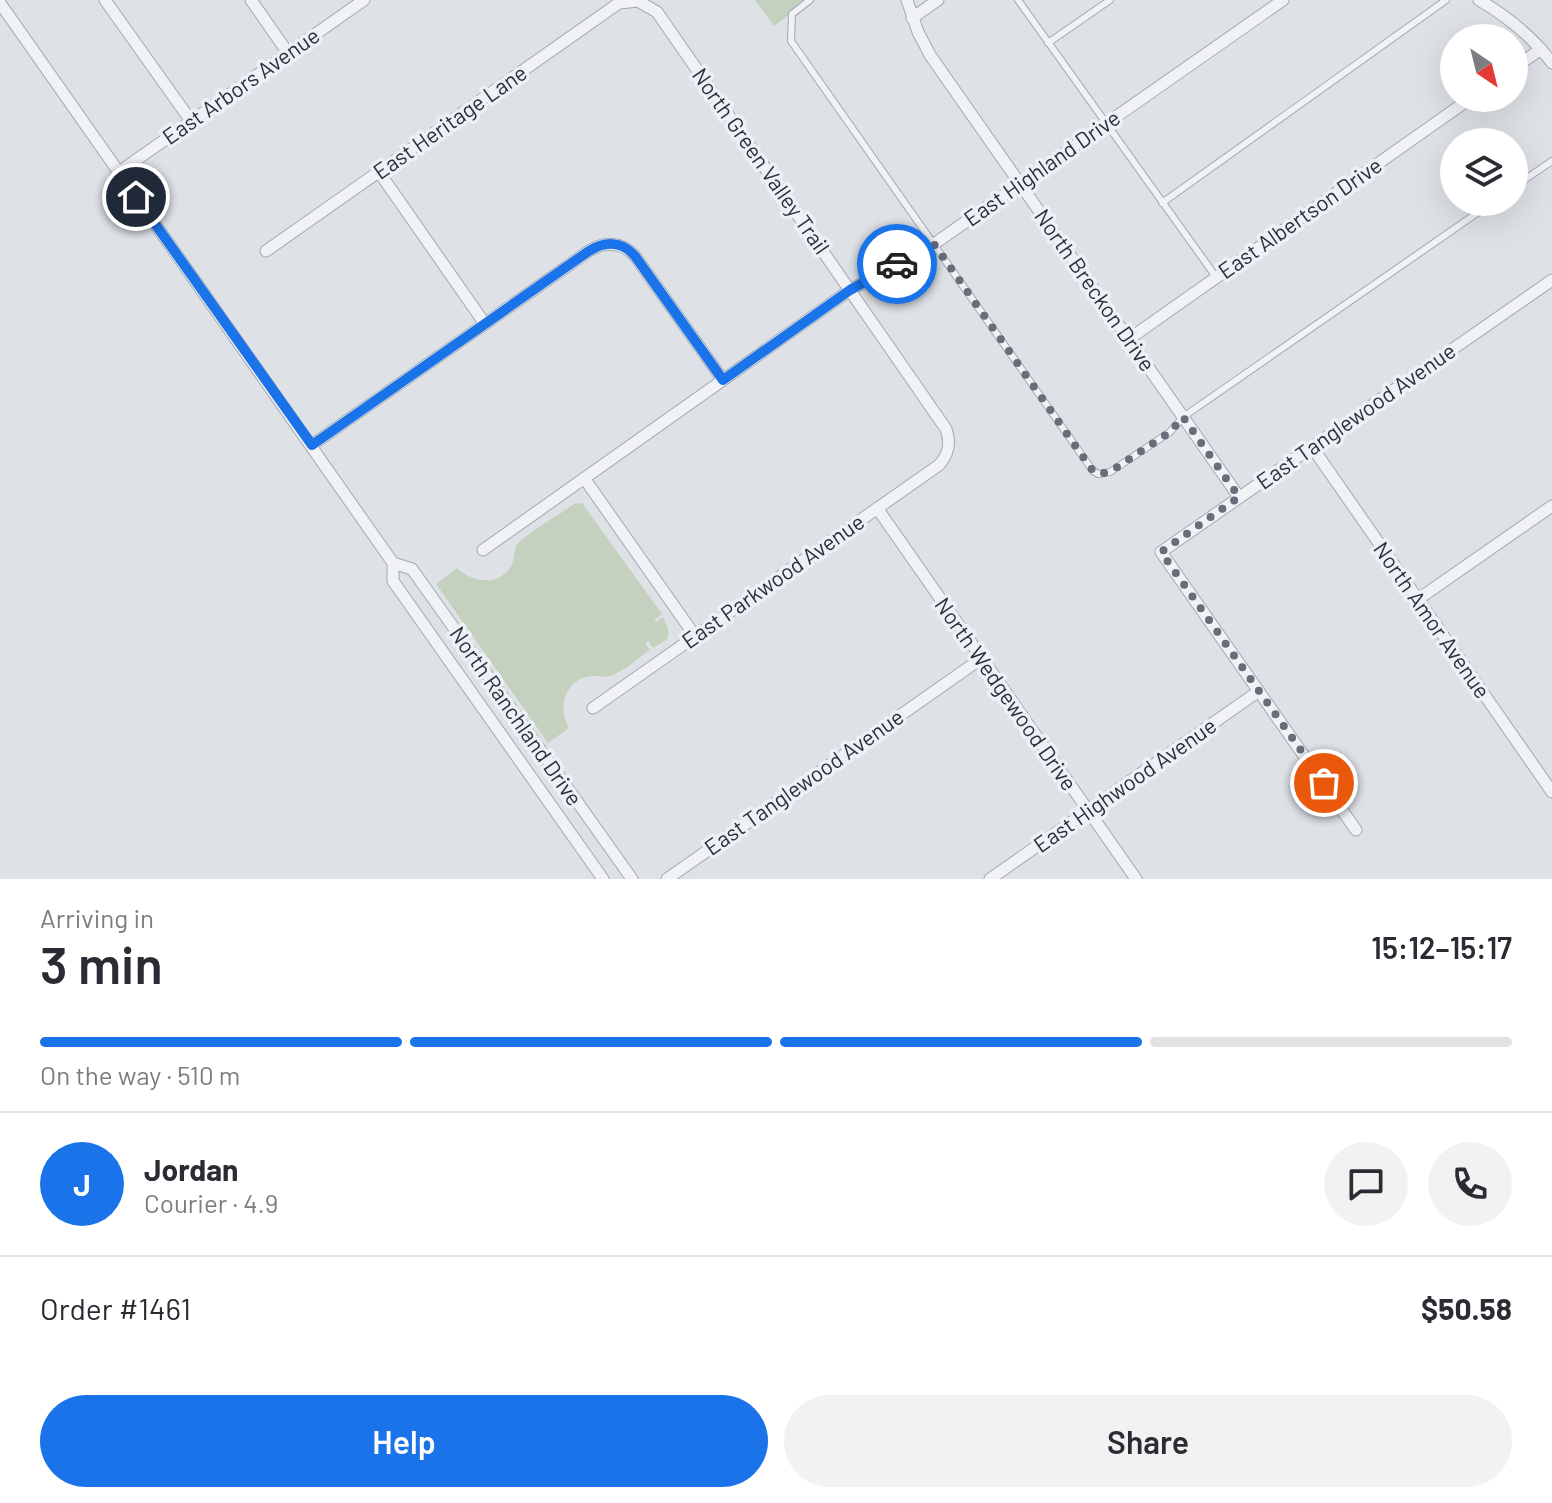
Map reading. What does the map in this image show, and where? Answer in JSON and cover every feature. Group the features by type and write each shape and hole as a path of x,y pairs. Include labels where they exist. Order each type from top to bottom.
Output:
{"street":[{"path":"105,0 191,121"},
{"path":"251,0 288,53"},
{"name":"East Arbors Avenue","path":"119,172 364,0"},
{"name":"North Breckon Drive","path":"907,0 930,55 1239,497"},
{"path":"912,18 938,0"},
{"name":"East Highland Drive","path":"483,550 850,290 934,244 1283,0"},
{"path":"1479,0 1509,18 1552,63"},
{"name":"East Heritage Lane","path":"266,251 619,3 638,1"},
{"name":"North Green Valley Trail","path":"638,1 657,12 946,429 950,440 948,450"},
{"name":"North Ranchland Drive","path":"0,3 312,445 393,563 393,581 603,879"},
{"path":"1528,58 1541,49"},
{"name":"East Albertson Drive","path":"1129,339 1451,112"},
{"path":"379,172 485,324"},
{"path":"312,445 589,251 604,244 612,243 635,256 723,380"},
{"name":"East Tanglewood Avenue","path":"1259,691 1161,552 1552,280"},
{"name":"North Amor Avenue","path":"1312,447 1552,792"},
{"name":"East Parkwood Avenue","path":"593,708 939,465 948,450"},
{"path":"584,478 695,636"},
{"path":"1417,600 1552,506"},
{"name":"North Wedgewood Drive","path":"877,508 1136,879"},
{"name":"North Ranchland Drive","path":"393,563 412,569 632,879"},
{"name":"East Tanglewood Avenue","path":"667,879 982,658"},
{"path":"1259,691 1356,830"},
{"name":"East Highwood Avenue","path":"990,879 1259,691"}],"lane":[{"path":"810,0 792,14 791,41 1098,474 1110,472 1170,432 1183,417 1473,216"},
{"path":"1018,0 1216,277"},
{"path":"1048,43 1110,0"},
{"path":"1162,203 1446,0"},
{"path":"1528,177 1552,161"}],"green space":[{"path":"755,0 810,0 774,26"},
{"path":"582,503 662,614 654,621 663,617 669,632 667,639 653,648 648,641 645,643 650,650 618,673 577,681 566,694 564,702 565,720 569,728 548,743 436,584 457,568 478,579 501,576 512,564 521,540 574,504"}],"way so far":[{"path":"897,264 934,244 1098,474 1110,472 1170,432 1183,417 1239,497 1161,552 1324,783"}],"route":[{"path":"136,197 312,445 589,251 604,244 621,245 635,256 723,380 850,290 897,264"}]}
